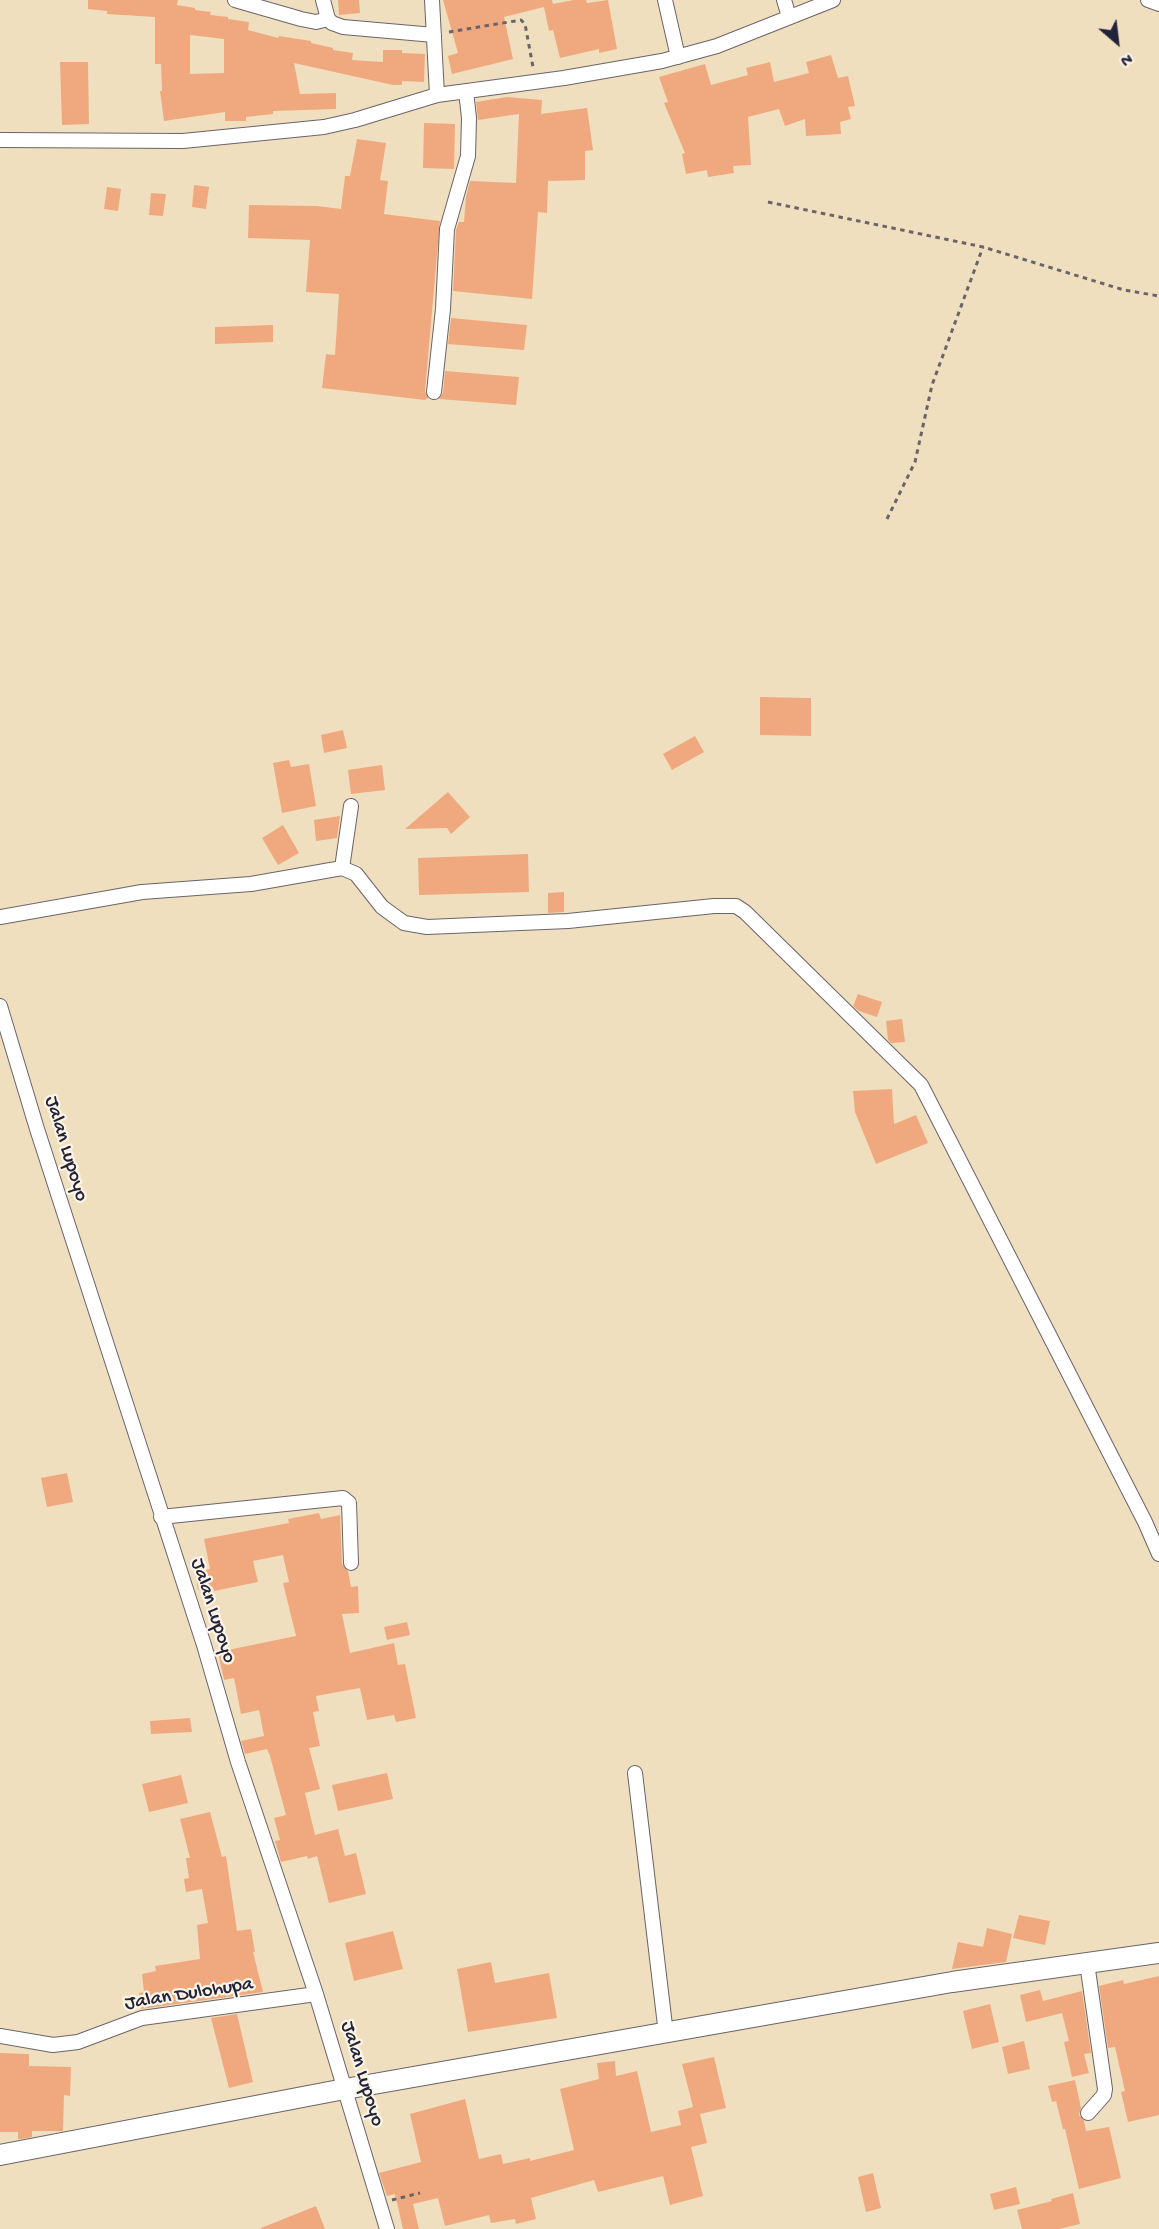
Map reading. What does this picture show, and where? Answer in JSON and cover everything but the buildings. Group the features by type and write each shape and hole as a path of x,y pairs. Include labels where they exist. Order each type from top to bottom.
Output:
{"street":[{"path":"235,0 302,19 316,22 328,20"},
{"path":"323,0 328,20 343,27 434,35"},
{"path":"432,0 437,95"},
{"path":"665,0 678,57"},
{"path":"784,0 789,16"},
{"path":"0,140 149,142 324,127 437,95 564,78 678,57 764,29 789,16 833,0"},
{"path":"1148,0 1159,4"},
{"path":"434,392 443,309 447,229 468,156 469,118 466,91"},
{"path":"342,868 351,806"},
{"path":"0,917 142,892 251,884 342,868 356,874 382,907 404,923 427,927 568,921 714,906 736,906 745,912 921,1085 1159,1554"},
{"name":"Jalan Lupoyo","path":"0,1006 161,1517 204,1645 238,1762 316,1994 335,2092 387,2229"},
{"path":"161,1517 343,1498 349,1503 351,1563"},
{"path":"635,1773 666,2034"},
{"path":"0,2155 526,2057 952,1982 1159,1953"},
{"path":"1087,1963 1105,2089 1104,2096 1088,2113"},
{"name":"Jalan Dulohupa","path":"0,2036 52,2045 78,2042 142,2018 316,1994"}],"path":[{"path":"434,35 521,20 525,24 536,81"},
{"path":"768,202 983,248 1124,290 1159,296"},
{"path":"887,519 915,462 932,385 983,248"},
{"path":"379,2203 420,2193"}]}
